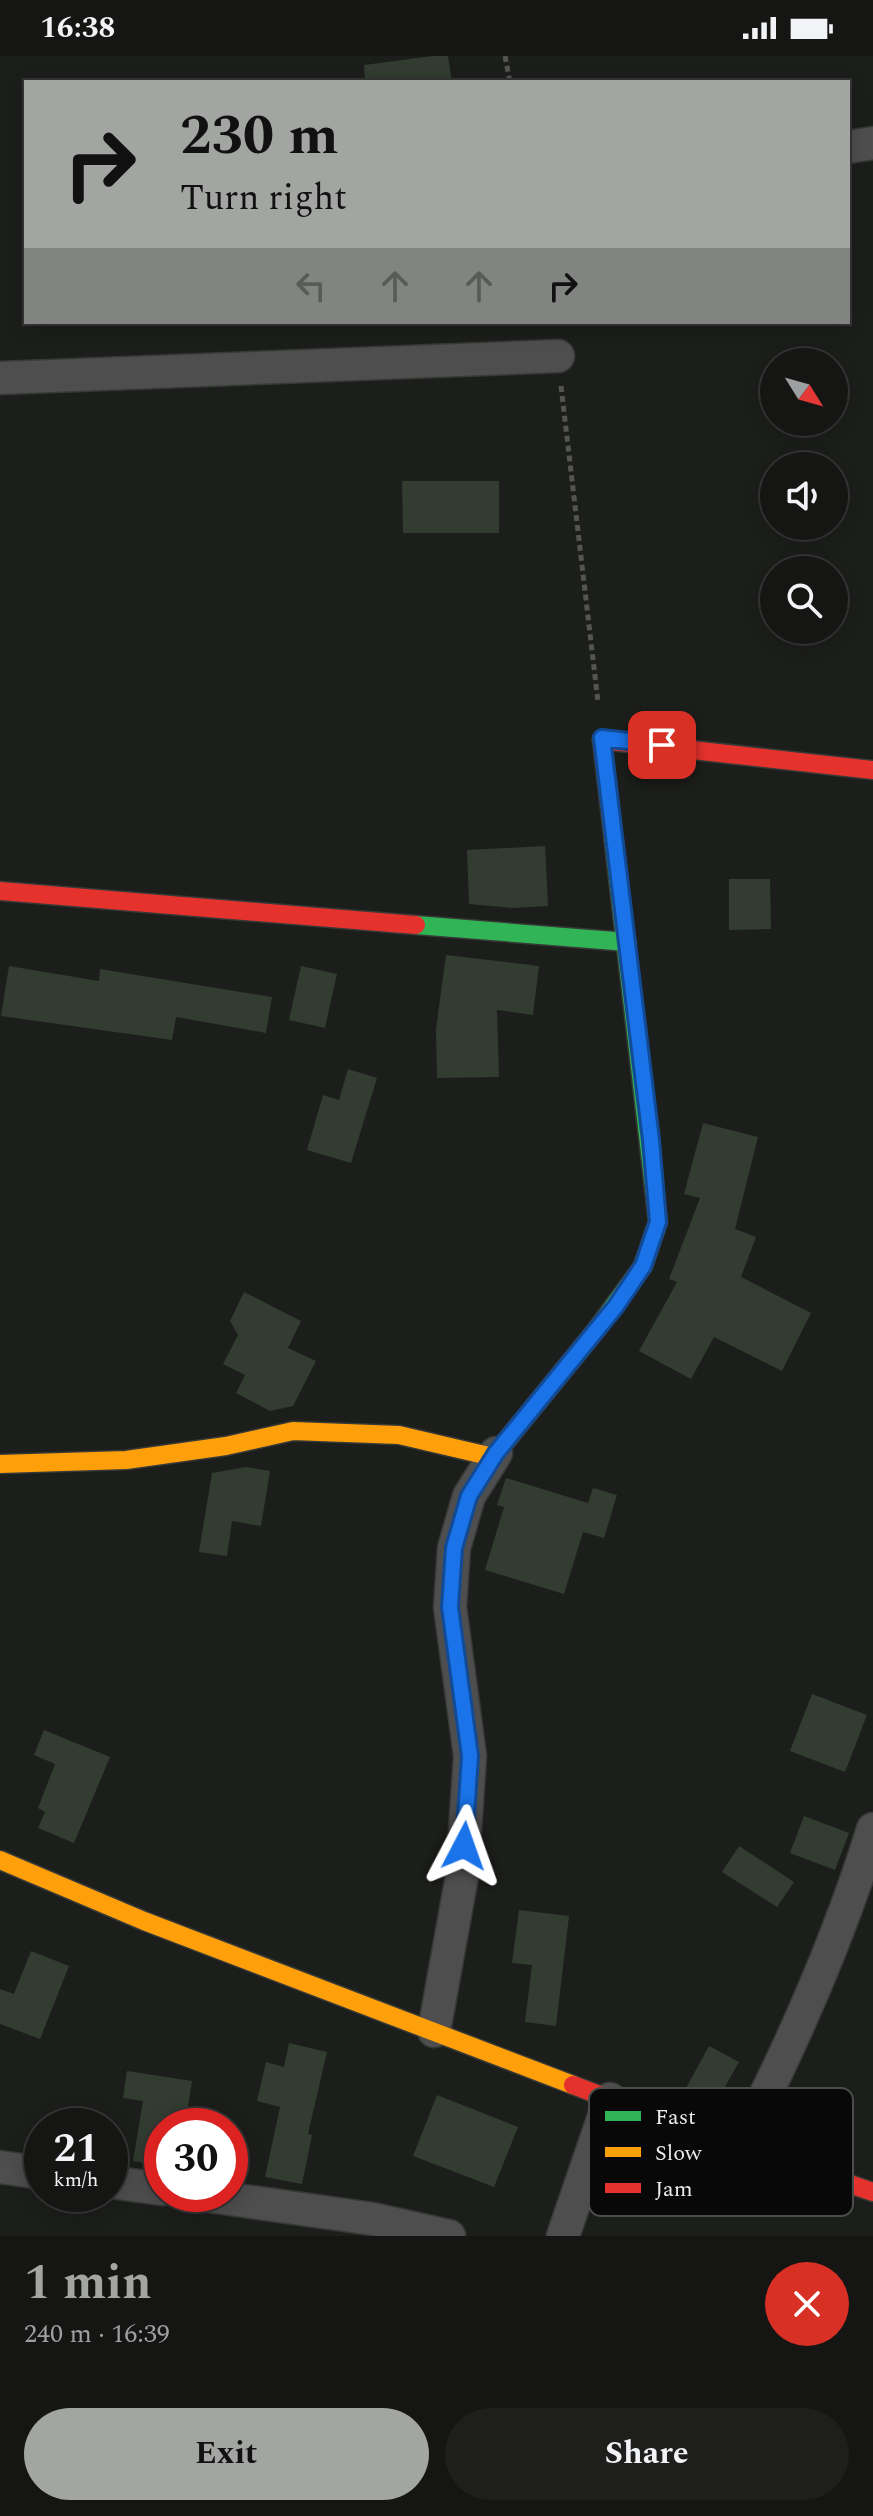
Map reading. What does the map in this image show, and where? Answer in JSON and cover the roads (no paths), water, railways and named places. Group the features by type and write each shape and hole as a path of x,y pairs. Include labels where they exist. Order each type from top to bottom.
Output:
{"street":[{"path":"850,147 873,143"},
{"path":"0,378 558,356"},
{"path":"434,2031 462,1876 470,1756 450,1607 454,1548 469,1496 496,1453 616,1306 643,1266 658,1222 602,738 873,770"},
{"path":"0,891 627,942"},
{"path":"0,1464 126,1460 226,1446 293,1431 399,1435 493,1457 496,1453"},
{"path":"770,2088 852,1899 873,1829"},
{"path":"0,1860 144,1921 589,2091"},
{"path":"563,2236 589,2160"},
{"path":"0,2167 24,2170"},
{"path":"853,2185 873,2192"},
{"path":"248,2201 373,2219 449,2236"}]}
